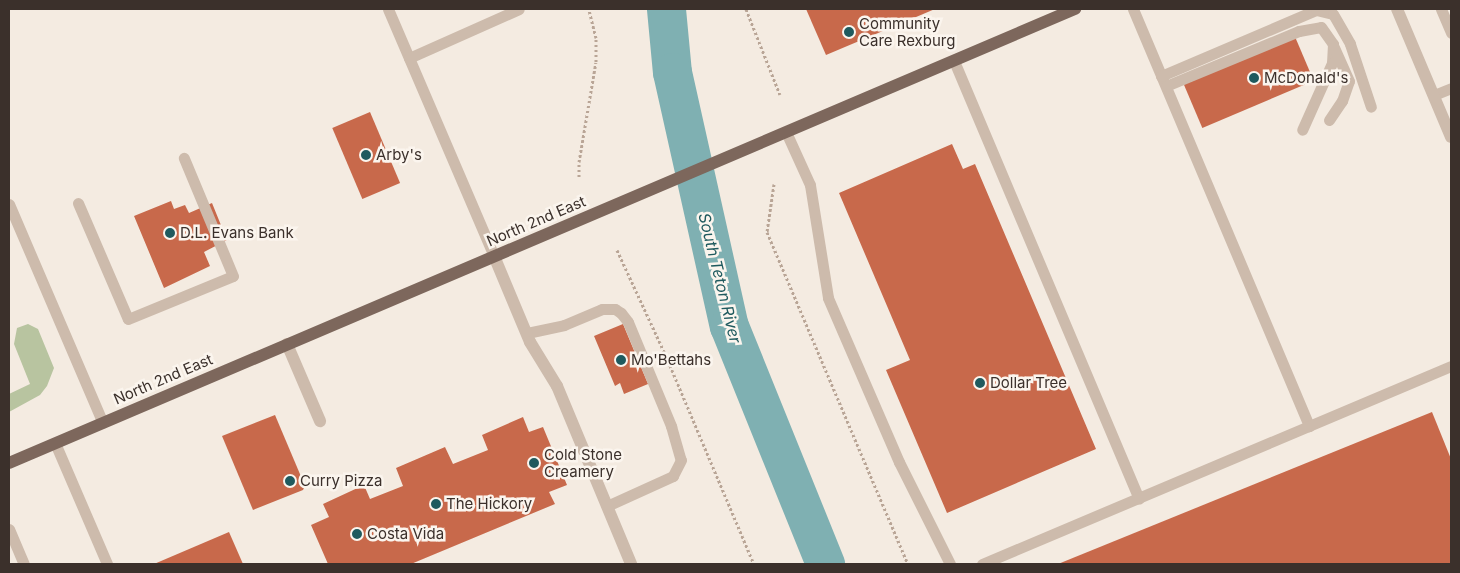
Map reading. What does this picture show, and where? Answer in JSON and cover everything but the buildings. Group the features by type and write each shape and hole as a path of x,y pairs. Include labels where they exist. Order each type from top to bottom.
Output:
{"main road":[{"name":"North 2nd East","path":"9,463 1075,9"}],"street":[{"path":"1397,9 1451,137"},
{"path":"494,256 526,333 557,386 632,564"},
{"path":"287,344 320,421"}],"lane":[{"path":"388,9 494,256"},
{"path":"409,58 519,9"},
{"path":"1133,9 1309,426"},
{"path":"1441,9 1451,33"},
{"path":"1164,81 1316,10 1333,14 1350,44 1370,106"},
{"path":"1164,81 1299,31 1321,28 1333,44 1349,81 1342,101 1329,120"},
{"path":"1302,130 1332,64 1333,44"},
{"path":"954,60 1139,498"},
{"path":"1434,95 1451,88"},
{"path":"786,132 810,185 828,298 899,462 950,564"},
{"path":"78,203 128,319 233,276 184,158"},
{"path":"9,204 102,422"},
{"path":"526,333 564,325 602,309 615,309 622,313 628,322 671,426 682,460 673,476 607,506"},
{"path":"982,564 1451,366"},
{"path":"55,443 107,564"},
{"path":"9,529 24,564"}],"path":[{"path":"579,177 579,162 596,62 596,38 589,9"},
{"path":"746,9 780,95"},
{"path":"774,184 767,232 908,564"},
{"path":"617,250 666,356 754,564"}],"green space":[{"path":"28,324 38,329 54,368 47,386 40,395 9,412 9,394 30,384 14,344 17,328"}],"waterway":[{"name":"South Teton River","path":"666,9 672,72 729,326 825,564"}],"place":[{"name":"Community Care Rexburg","path":"849,32"},
{"name":"McDonald's","path":"1254,78"},
{"name":"Arby's","path":"366,155"},
{"name":"D.L. Evans Bank","path":"170,233"},
{"name":"Mo'Bettahs","path":"621,360"},
{"name":"Dollar Tree","path":"980,383"},
{"name":"Cold Stone Creamery","path":"534,463"},
{"name":"Curry Pizza","path":"290,481"},
{"name":"The Hickory","path":"436,504"},
{"name":"Costa Vida","path":"357,534"}]}
